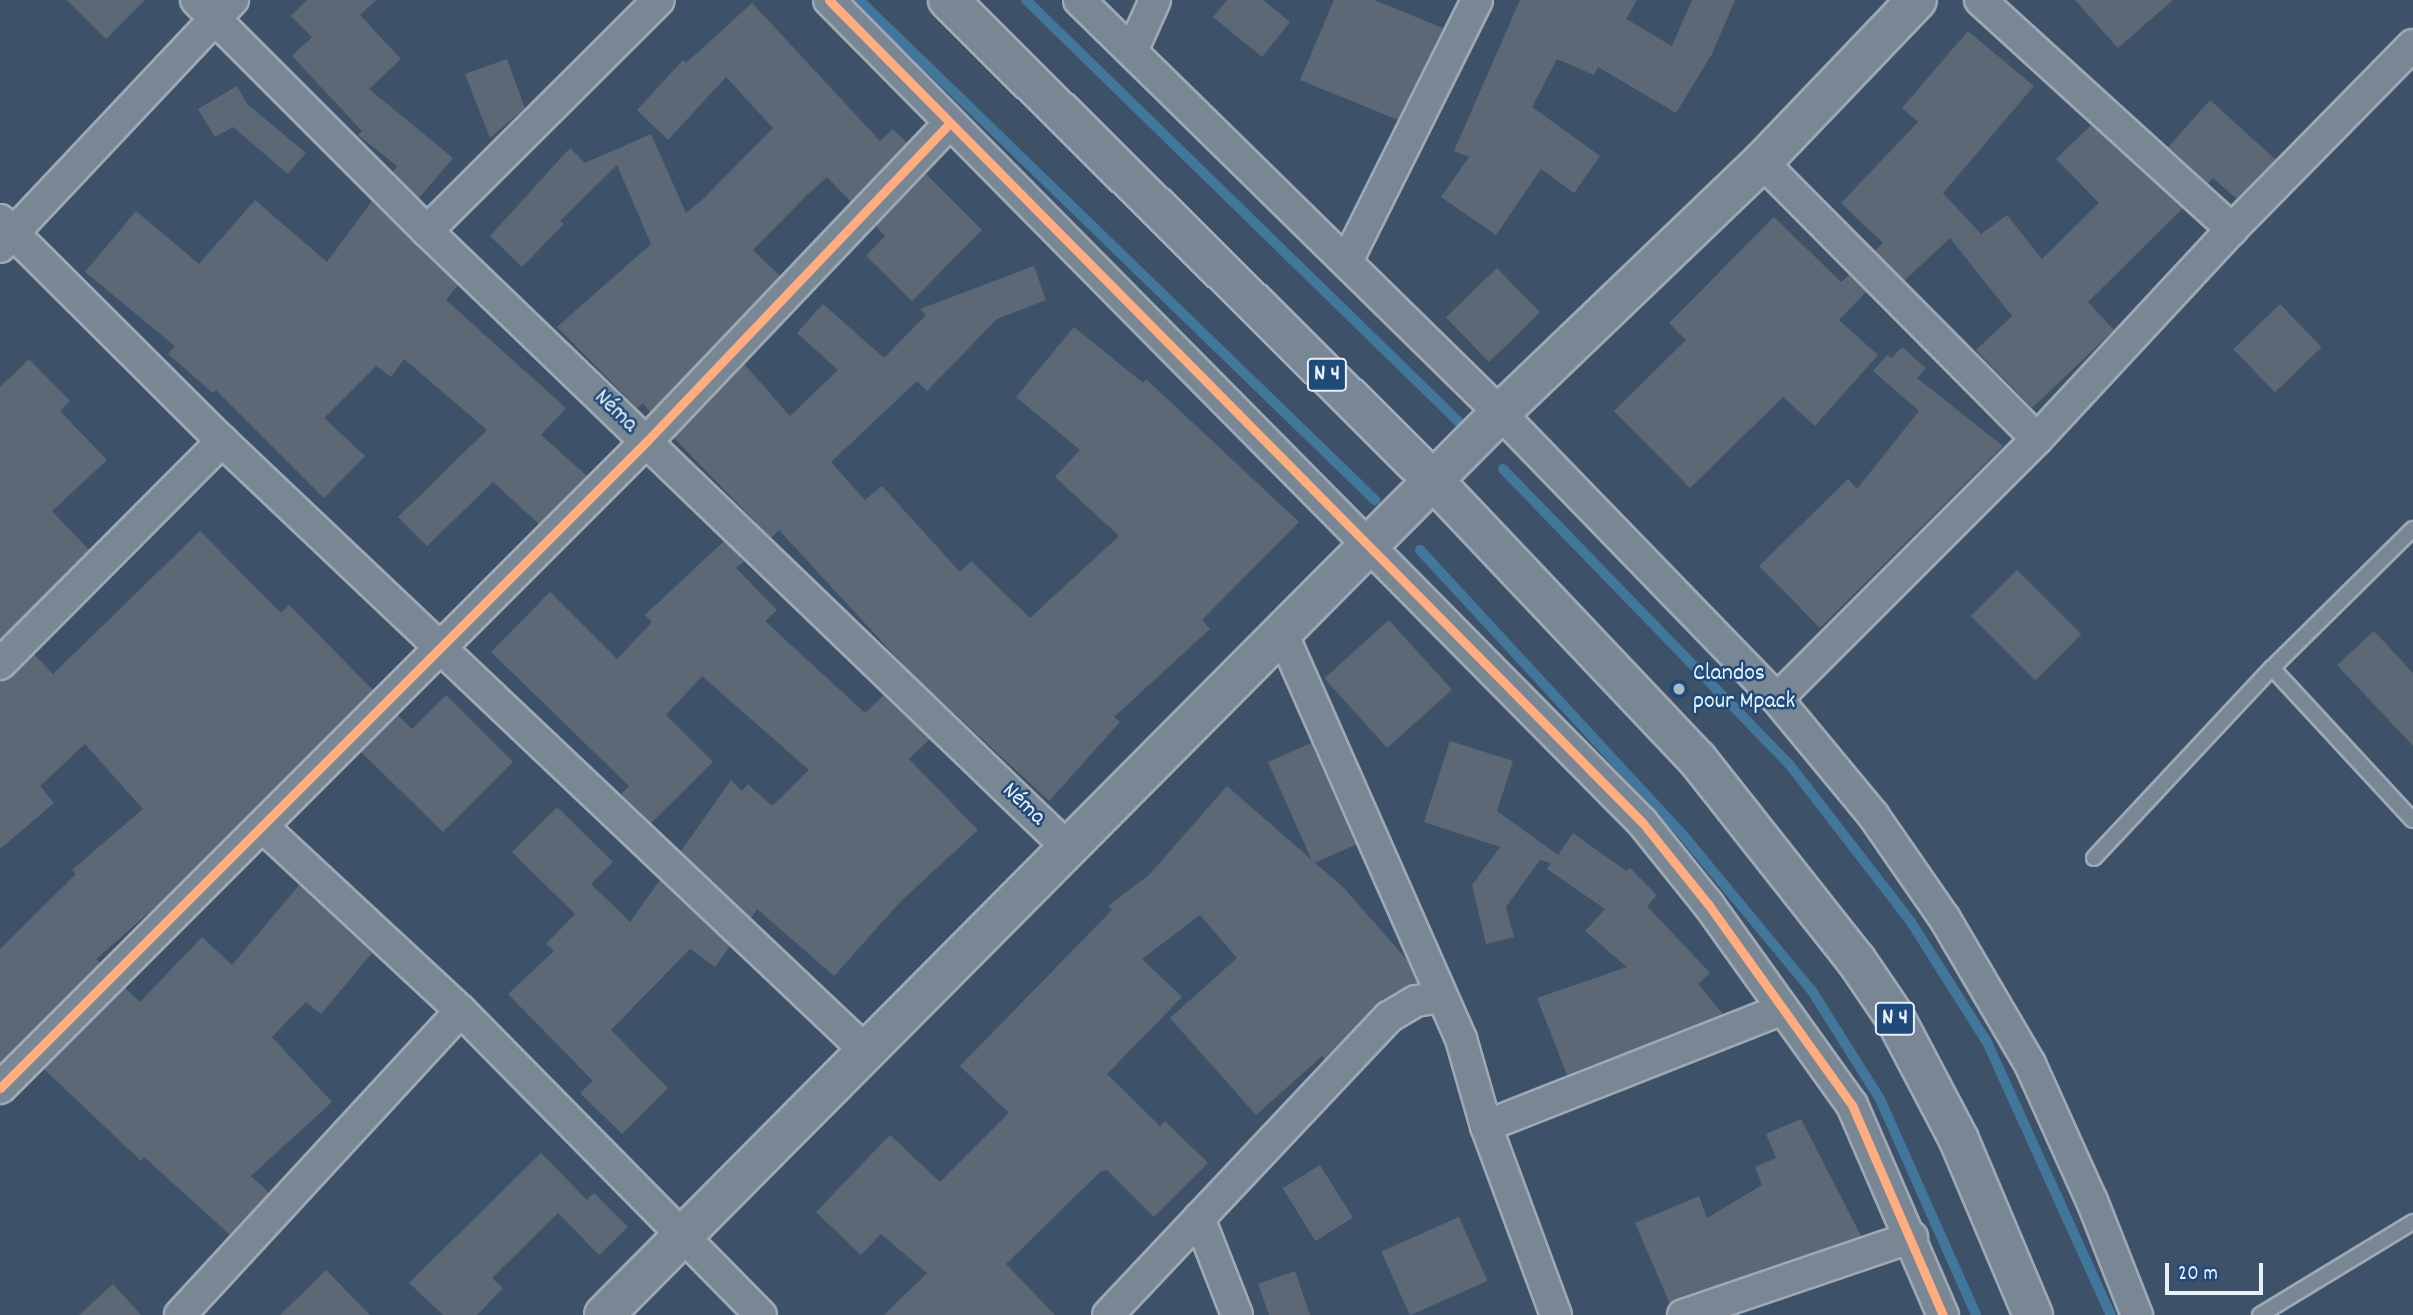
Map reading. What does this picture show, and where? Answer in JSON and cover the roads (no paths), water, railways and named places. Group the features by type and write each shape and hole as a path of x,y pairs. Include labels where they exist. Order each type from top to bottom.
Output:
{"main road":[{"name":"N 4","path":"948,0 1433,480 1697,759 1856,960 1894,1016 1959,1140 2033,1315"},
{"path":"604,1315 1500,413 1762,162 1917,0"}],"street":[{"path":"427,231 659,0"},
{"path":"830,0 949,124 1642,822 1852,1105 1912,1237 1943,1315"},
{"path":"1079,0 1348,259 1500,413 1777,699 1873,815 1945,919 2030,1064 2092,1200 2137,1315"},
{"path":"1132,51 1155,0"},
{"path":"1348,259 1476,0"},
{"path":"1980,0 2232,229"},
{"path":"214,6 5,234 222,441 441,644 866,1051"},
{"name":"Néma","path":"214,6 427,231 1068,848"},
{"path":"1777,699 2037,439 2232,229 2413,45"},
{"path":"0,1088 263,827 441,644 646,442 949,124"},
{"path":"1762,162 2037,439"},
{"path":"0,664 222,441"},
{"path":"1282,633 1440,997 1461,1039 1486,1126 1556,1315"},
{"path":"263,827 461,1011 761,1315"},
{"path":"1108,1315 1389,1017 1416,1001 1440,997"},
{"path":"1486,1126 1783,1009"},
{"path":"180,1315 461,1011"},
{"path":"1199,1218 1237,1315"},
{"path":"1682,1315 1912,1237"}],"lane":[{"path":"2094,858 2272,668 2413,529"},
{"path":"2272,668 2413,820"},
{"path":"2260,1315 2413,1222"}],"waterway":[{"path":"859,0 1375,500"},
{"path":"1026,0 1462,425"},
{"path":"1503,469 1789,764 1911,922 1987,1042 2111,1315"},
{"path":"1420,550 1683,835 1812,991 1880,1099 1976,1315"}],"place":[{"name":"Clandos pour Mpack","path":"1679,689"}]}
